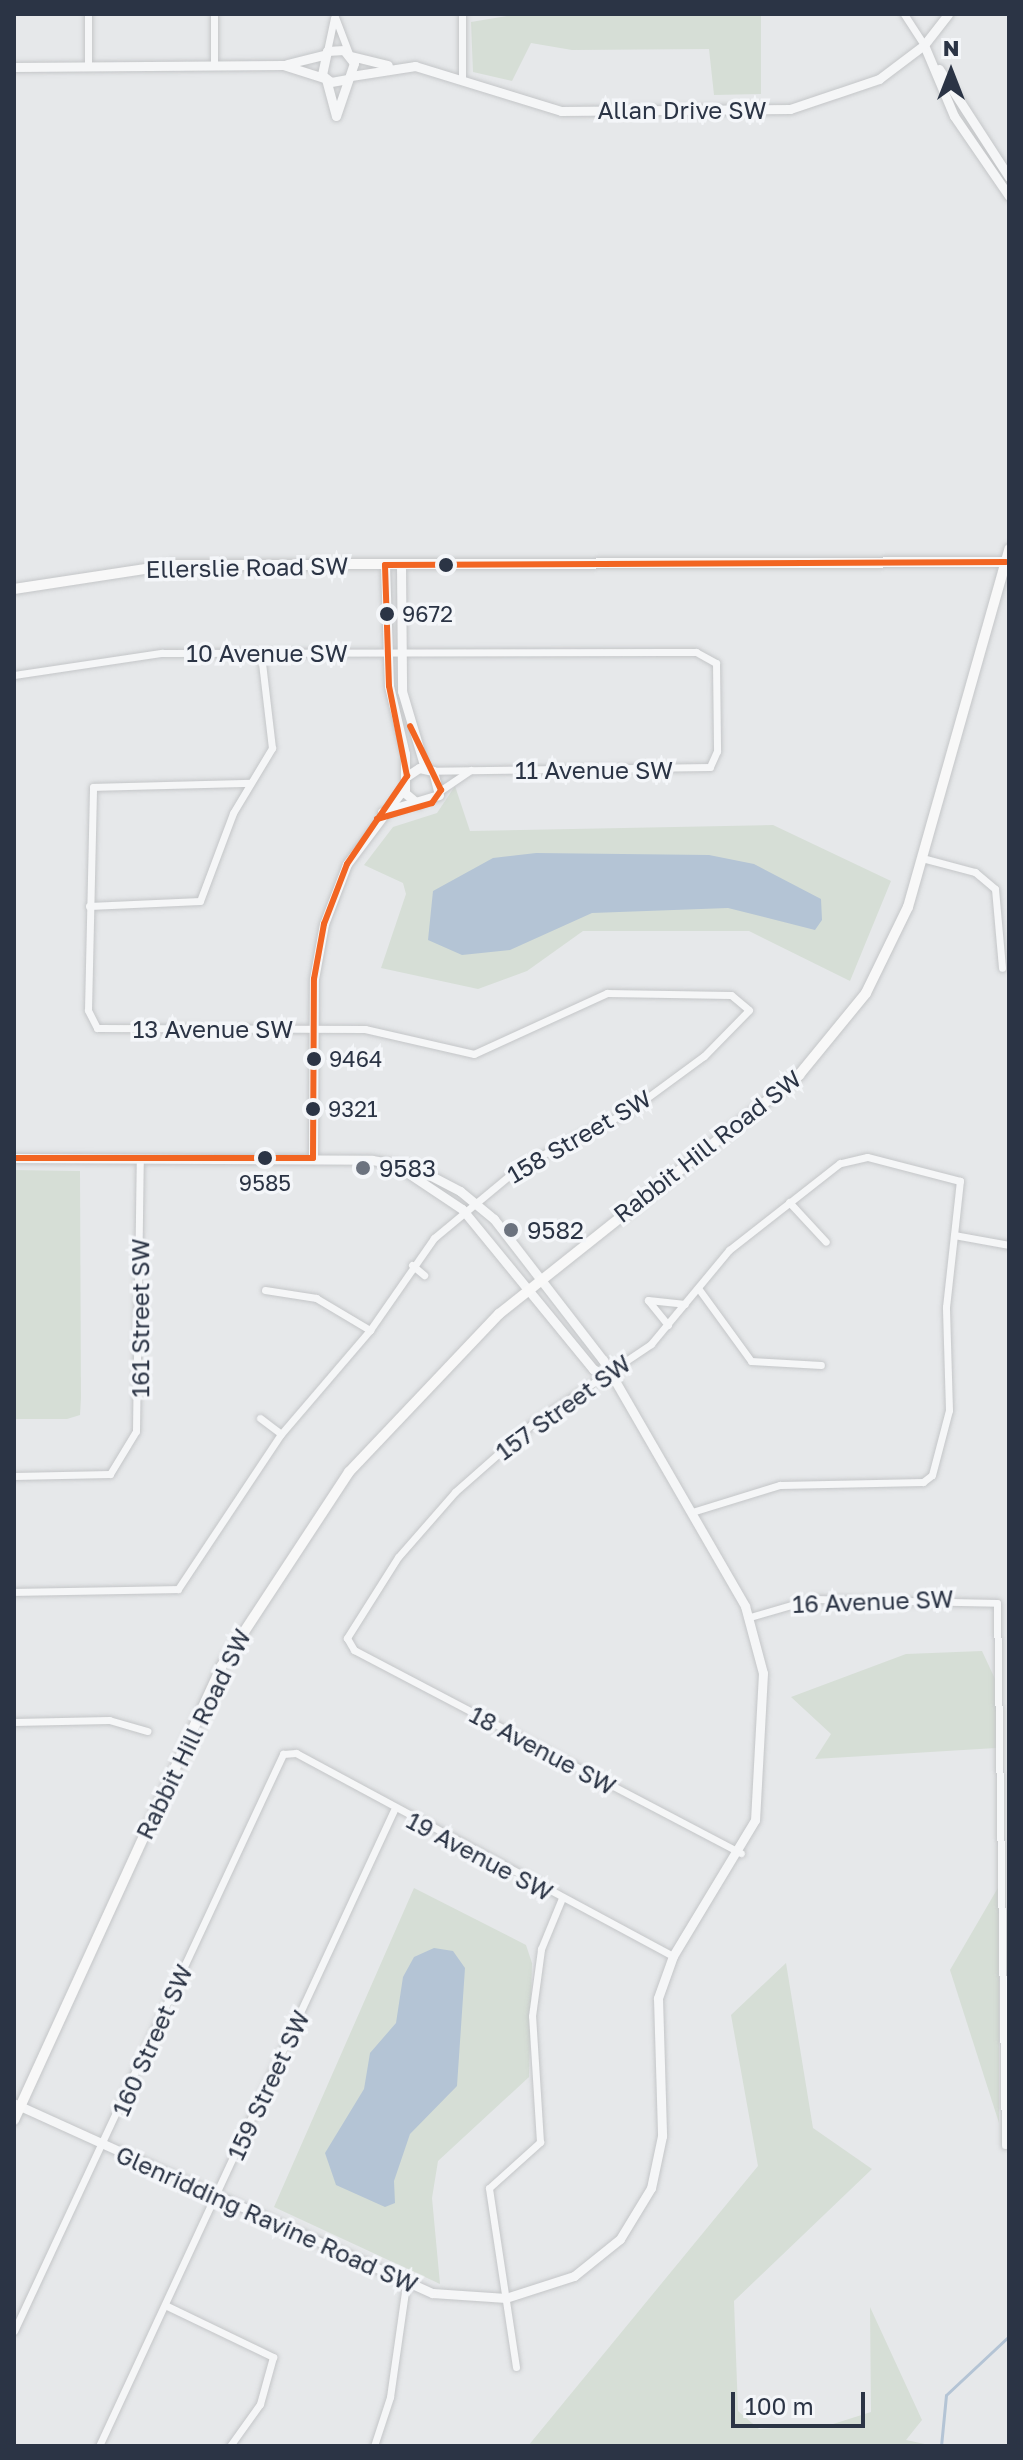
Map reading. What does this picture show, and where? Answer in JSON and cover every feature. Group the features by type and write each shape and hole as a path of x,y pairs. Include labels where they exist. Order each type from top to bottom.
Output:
{"main road":[{"name":"Rabbit Hill Road SW","path":"14,2120 17,2104 221,1667 284,1562 383,1429 530,1287 781,1092 826,1047 883,963 922,858 1009,549"},
{"name":"Ellerslie Road SW","path":"14,589 170,565 1007,562"}],"street":[{"path":"88,14 88,64"},
{"path":"214,14 214,65"},
{"path":"462,14 462,78"},
{"path":"904,14 1009,177"},
{"name":"Allan Drive SW","path":"325,53 350,54 462,78 561,111 790,109 859,89 924,45 948,14"},
{"path":"335,16 350,54 350,77 336,116 325,78 325,53 335,16"},
{"path":"924,45 954,116 1008,193"},
{"path":"14,67 88,64 283,65 325,53"},
{"path":"283,65 325,78"},
{"name":"Allan Drive SW","path":"325,78 350,77 392,65"},
{"path":"313,1158 313,1029 324,924 347,864 382,812 404,788 407,776 386,653 385,565"},
{"path":"401,565 400,653 407,713 429,769 441,790"},
{"name":"10 Avenue SW","path":"14,675 120,655 400,653 713,658 714,764"},
{"path":"249,783 93,787 89,906 197,905 249,783 272,748 261,654"},
{"name":"11 Avenue SW","path":"429,769 714,764"},
{"path":"407,776 429,769"},
{"path":"382,812 432,803 441,790 471,770"},
{"path":"404,788 418,804"},
{"path":"922,858 975,872 995,889 1002,968"},
{"name":"13 Avenue SW","path":"89,906 88,1018 108,1030 313,1029 398,1033 480,1054 607,993 731,995 749,1010"},
{"name":"158 Street SW","path":"14,1592 178,1589 281,1434 370,1330 412,1265 462,1209 522,1165 629,1111 704,1056 749,1010"},
{"name":"157 Street SW","path":"347,1643 383,1578 455,1492 532,1424 608,1377 668,1325 729,1250 852,1157 960,1181 954,1235"},
{"path":"14,1158 372,1160 429,1173 473,1201 542,1277 608,1377"},
{"name":"161 Street SW","path":"14,1476 113,1471 139,1417 140,1158"},
{"path":"372,1160 409,1172 462,1209 530,1287 593,1369 608,1377"},
{"path":"789,1202 826,1242"},
{"path":"692,1512 780,1485 928,1479 949,1410 946,1307 954,1235 1009,1245"},
{"path":"412,1265 424,1275"},
{"path":"698,1288 751,1361 821,1365"},
{"path":"265,1290 316,1298 370,1330"},
{"path":"668,1325 648,1300 685,1304"},
{"name":"Glenridding Ravine Road SW","path":"17,2104 406,2284 451,2298 506,2298 551,2287 594,2263 628,2229 651,2188 662,2136 656,2014 673,1956 741,1853 762,1779 763,1673 750,1617 692,1512 608,1377"},
{"path":"260,1418 281,1434"},
{"name":"16 Avenue SW","path":"750,1617 801,1599 997,1603 1005,2145"},
{"name":"18 Avenue SW","path":"347,1643 741,1853"},
{"path":"14,1722 109,1720 147,1731"},
{"name":"19 Avenue SW","path":"290,1752 673,1956"},
{"name":"160 Street SW","path":"14,2331 104,2145 279,1759 290,1752"},
{"name":"159 Street SW","path":"99,2446 167,2306 394,1810"},
{"path":"516,2367 489,2188 540,2142 532,2016 541,1949 562,1898"},
{"path":"374,2446 390,2397 406,2284"},
{"path":"167,2306 273,2357 260,2404 230,2446"}],"shaded area":[{"path":"519,14 761,14 761,94 714,95 709,49 572,50 531,43 512,81 473,72 471,22"},
{"path":"455,786 470,831 773,825 891,881 850,981 749,931 583,931 527,971 478,989 381,968 406,894 403,883 364,865 393,827 437,813"},
{"path":"14,1170 80,1171 81,1398 80,1415 67,1419 14,1419"},
{"path":"982,1651 996,1681 996,1748 815,1759 831,1734 791,1697 906,1654"},
{"path":"999,1886 999,2123 950,1970"},
{"path":"414,1888 526,1945 532,1963 529,2077 438,2161 432,2198 440,2284 274,2207"},
{"path":"786,1963 813,2128 872,2169 734,2301 738,2411 759,2429 830,2425 871,2412 870,2307 922,2420 906,2440 934,2446 528,2446 758,2166 731,2015"}],"water":[{"path":"536,853 709,855 754,864 821,899 822,920 815,930 728,908 592,913 510,950 462,955 428,940 433,891 493,858"},
{"path":"434,1948 453,1951 465,1968 457,2086 410,2134 394,2181 395,2203 385,2207 336,2185 325,2153 364,2089 370,2053 396,2023 403,1977 414,1957"}],"waterway":[{"path":"941,2446 946,2395 1009,2336"}],"transit line":[{"path":"313,1158 314,979 324,924 347,864 407,776 389,686 385,565 1006,562"},
{"path":"377,819 432,803 441,790 410,726"},
{"path":"14,1158 313,1158"}],"place":[{"name":"9672","path":"387,614"},
{"name":"9464","path":"314,1059"},
{"name":"9321","path":"313,1109"},
{"name":"9585","path":"265,1158"},
{"name":"9583","path":"363,1168"},
{"name":"9582","path":"511,1230"}]}
